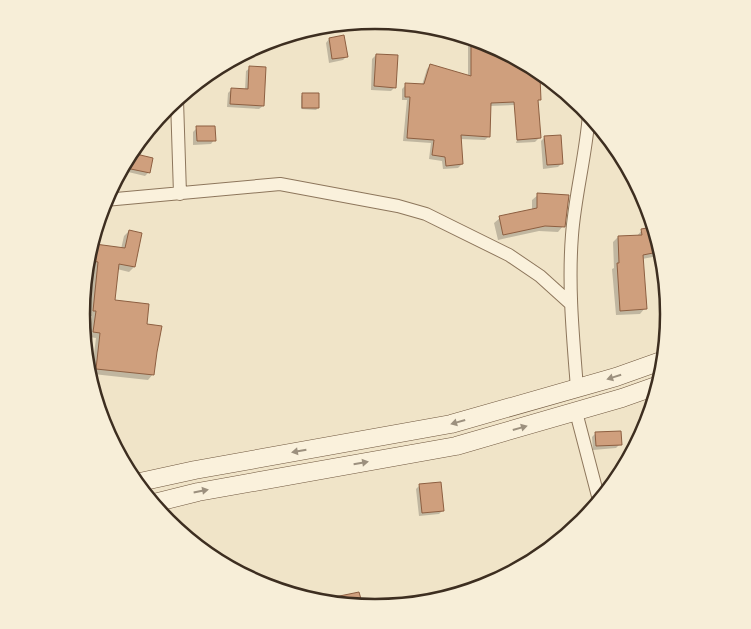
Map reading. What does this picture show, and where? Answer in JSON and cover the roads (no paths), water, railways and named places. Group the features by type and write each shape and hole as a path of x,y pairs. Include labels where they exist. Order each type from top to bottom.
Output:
{"main road":[{"path":"144,481 195,470 451,424 657,363"},
{"path":"160,502 198,492 456,446 576,412 652,387"}],"street":[{"path":"177,108 180,194"},
{"path":"577,388 571,304 572,235 588,124"},
{"path":"114,199 280,184 398,206 426,214 509,255 540,276 571,304"},
{"path":"576,412 597,494"}]}
